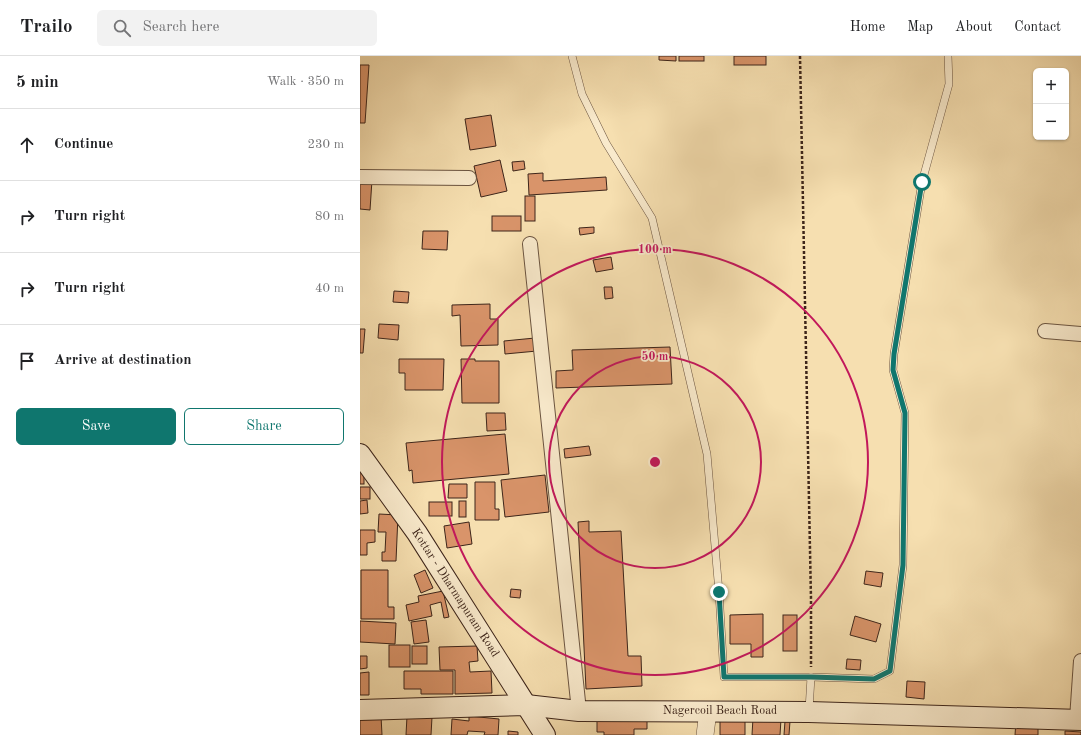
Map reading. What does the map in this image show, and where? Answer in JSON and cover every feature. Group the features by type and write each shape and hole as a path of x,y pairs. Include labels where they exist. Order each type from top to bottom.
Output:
{"main road":[{"name":"Kottar - Dharmapuram Road","path":"360,454 417,533 544,735"},
{"name":"Nagercoil Beach Road","path":"360,710 526,705 579,710 809,712 1079,720"}],"street":[{"path":"360,177 469,178"},
{"path":"530,244 579,710"},
{"path":"1045,331 1081,334"},
{"path":"1079,720 1081,662"},
{"path":"705,735 708,711"}],"lane":[{"path":"572,56 582,94 606,143 652,218 707,454 719,592 724,677 874,679 890,671 903,565 905,413 893,370 894,354 922,182 949,84 948,56"},
{"path":"809,712 811,677"}],"path":[{"path":"800,56 811,599 811,677"}],"building":[{"path":"659,56 676,56 676,61 659,60"},
{"path":"679,56 704,56 704,61 679,61"},
{"path":"734,56 766,56 766,65 734,65"},
{"path":"360,65 369,65 365,123 360,123"},
{"path":"491,115 496,146 470,150 465,119"},
{"path":"500,160 507,191 481,197 474,166"},
{"path":"524,161 525,169 513,171 512,162"},
{"path":"543,173 543,181 606,177 607,190 529,195 528,174"},
{"path":"360,179 372,180 370,210 360,209"},
{"path":"525,196 535,196 535,221 525,221"},
{"path":"492,216 521,216 521,231 492,231"},
{"path":"594,227 594,233 580,235 579,228"},
{"path":"423,231 448,231 447,250 422,249"},
{"path":"611,257 613,269 596,272 593,260"},
{"path":"604,287 612,287 613,298 605,299"},
{"path":"394,291 409,292 408,303 393,302"},
{"path":"490,304 490,319 498,319 498,345 461,346 460,315 452,316 452,305"},
{"path":"379,324 399,325 398,340 378,338"},
{"path":"360,329 365,329 363,353 360,353"},
{"path":"535,338 537,351 505,354 504,341"},
{"path":"670,347 672,384 556,388 556,371 573,370 572,350"},
{"path":"399,359 444,359 443,390 405,390 405,373 399,373"},
{"path":"461,359 475,359 475,361 499,361 499,403 462,403"},
{"path":"486,413 505,413 506,430 487,431"},
{"path":"505,434 509,474 413,483 412,470 409,471 406,443"},
{"path":"589,446 591,455 565,458 564,449"},
{"path":"360,464 364,464 364,484 360,484"},
{"path":"545,475 549,512 505,517 501,480"},
{"path":"475,482 495,482 495,509 499,509 499,520 475,520"},
{"path":"449,484 467,484 467,498 448,498"},
{"path":"360,487 370,487 370,499 360,499"},
{"path":"367,500 368,513 360,514 360,501"},
{"path":"459,501 466,501 466,517 459,517"},
{"path":"429,502 452,502 452,516 429,516"},
{"path":"379,514 398,515 396,561 382,561 382,552 385,552 386,532 378,532"},
{"path":"589,521 589,532 621,531 628,656 641,656 642,686 586,689 578,522"},
{"path":"469,522 472,544 447,548 444,526"},
{"path":"360,530 375,530 375,542 367,543 367,555 360,555"},
{"path":"361,570 388,570 388,607 394,607 394,619 361,619"},
{"path":"425,570 433,588 421,593 414,575"},
{"path":"866,571 883,573 881,587 864,584"},
{"path":"511,589 521,590 520,598 510,597"},
{"path":"443,591 449,617 444,618 441,602 430,605 432,616 409,621 406,605 419,602 418,596"},
{"path":"763,614 763,657 751,657 751,644 730,644 730,615"},
{"path":"783,615 797,615 797,651 783,651"},
{"path":"855,616 881,624 876,642 850,635"},
{"path":"426,620 429,642 414,644 411,622"},
{"path":"360,621 396,623 395,644 360,642"},
{"path":"389,645 410,645 410,667 389,667"},
{"path":"412,646 427,646 427,664 412,664"},
{"path":"477,646 478,661 469,662 470,672 491,671 492,693 455,694 455,670 440,670 439,647"},
{"path":"360,656 367,656 367,668 360,669"},
{"path":"847,659 861,660 860,670 846,669"},
{"path":"404,671 453,671 453,694 421,694 421,689 404,689"},
{"path":"369,672 369,695 360,695 360,673"},
{"path":"907,681 925,682 924,699 906,697"},
{"path":"381,716 382,735 360,735 360,717"},
{"path":"407,716 432,717 431,735 406,735"},
{"path":"469,716 499,719 498,735 484,735 485,732 468,731 467,735 451,735 452,719 469,721"},
{"path":"647,717 647,729 634,729 634,735 604,735 604,732 597,732 597,718"},
{"path":"753,718 781,719 780,735 752,735"},
{"path":"720,721 745,721 745,735 720,735"},
{"path":"785,721 790,721 789,735 784,735"},
{"path":"1016,721 1038,721 1038,735 1015,735"},
{"path":"508,731 518,732 518,735 508,735"},
{"path":"1065,731 1081,732 1081,735 1065,735"}],"route":[{"path":"719,592 724,677 874,679 890,671 903,565 905,413 893,370 894,354 922,182"}]}
